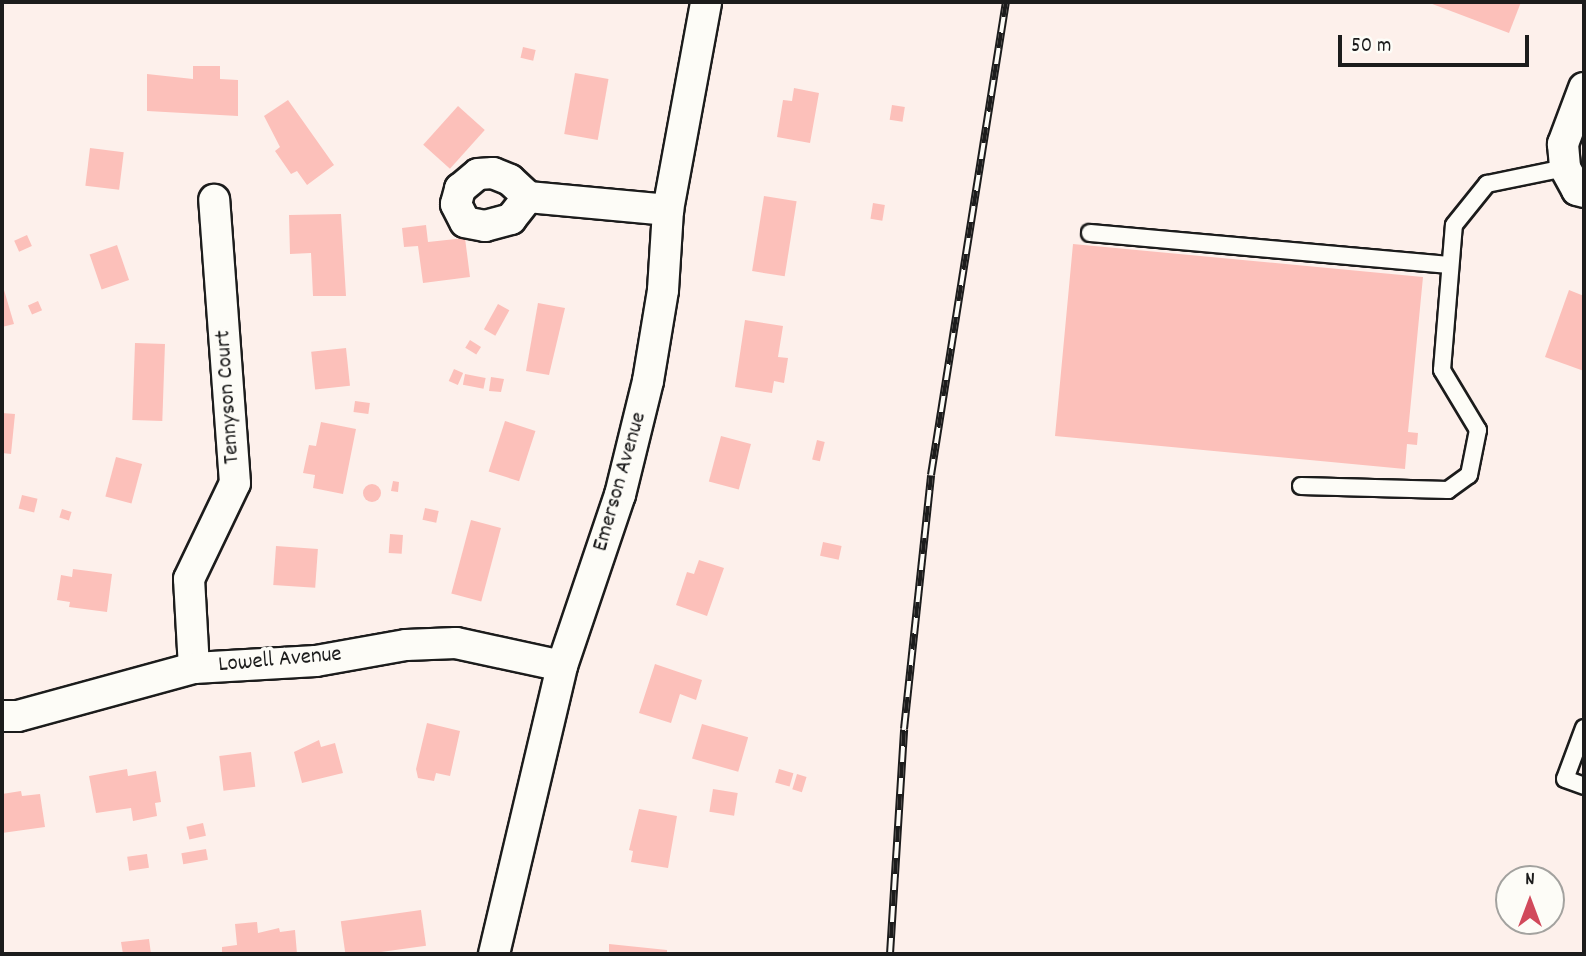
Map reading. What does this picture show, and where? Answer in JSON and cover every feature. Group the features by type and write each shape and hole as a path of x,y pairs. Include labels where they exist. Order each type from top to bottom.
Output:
{"street":[{"name":"Emerson Avenue","path":"494,954 562,666 620,495 648,382 663,290 668,210 706,2"},
{"path":"1584,88 1563,144 1565,168 1577,190 1584,192"},
{"path":"528,197 668,210"},
{"name":"Tennyson Court","path":"194,668 189,579 235,483 214,200"},
{"name":"Lowell Avenue","path":"2,716 18,716 194,668 316,661 406,645 456,643 562,666"}],"lane":[{"path":"1301,486 1448,490 1469,475 1478,430 1442,370 1454,225 1487,184 1565,168"},
{"path":"1090,233 1450,265"},
{"path":"1584,728 1565,779 1584,786"}],"building":[{"path":"1427,2 1521,2 1509,33"},
{"path":"523,47 536,50 533,61 521,58"},
{"path":"193,66 220,66 220,79 238,80 238,116 147,111 147,74 193,79"},
{"path":"575,73 608,79 598,140 564,134"},
{"path":"794,88 819,93 810,143 777,137 783,100 792,101"},
{"path":"288,100 334,165 307,185 297,171 291,174 275,151 280,147 264,116"},
{"path":"892,105 905,107 902,122 890,120"},
{"path":"458,106 485,130 450,169 423,145"},
{"path":"90,148 124,152 119,190 85,186"},
{"path":"764,196 797,201 785,276 752,271"},
{"path":"873,203 885,205 882,221 870,219"},
{"path":"341,214 346,296 313,296 311,253 290,254 289,215"},
{"path":"426,225 428,242 465,238 470,277 423,283 418,246 404,247 402,228"},
{"path":"27,235 32,246 19,252 14,241"},
{"path":"1073,244 1423,277 1408,432 1418,433 1417,445 1407,444 1405,469 1055,436"},
{"path":"117,245 129,280 102,289 90,254"},
{"path":"2,283 14,324 2,327"},
{"path":"1569,290 1584,296 1584,371 1545,357"},
{"path":"38,301 42,310 32,315 28,305"},
{"path":"538,303 565,308 549,375 526,371"},
{"path":"498,304 509,310 495,336 484,329"},
{"path":"745,320 783,326 778,357 788,358 784,383 774,381 772,393 735,387"},
{"path":"470,340 481,347 476,355 465,348"},
{"path":"135,343 165,344 162,421 132,420"},
{"path":"346,348 350,386 315,389 311,352"},
{"path":"454,369 463,373 458,385 449,381"},
{"path":"465,374 486,378 484,389 463,385"},
{"path":"491,377 504,379 501,392 489,391"},
{"path":"355,401 370,403 368,414 353,412"},
{"path":"2,413 15,414 11,454 2,453"},
{"path":"505,421 535,431 519,481 489,471"},
{"path":"321,422 356,429 343,494 313,488 315,475 303,473 309,445 316,446"},
{"path":"721,436 751,444 739,489 709,481"},
{"path":"817,440 825,442 820,461 812,459"},
{"path":"116,457 142,464 131,504 105,497"},
{"path":"393,481 399,482 398,492 391,491"},
{"path":"372,484 378,487 381,493 378,499 372,502 366,499 363,493 366,487"},
{"path":"22,495 38,499 34,512 19,509"},
{"path":"425,508 439,511 436,523 423,520"},
{"path":"62,509 72,512 69,521 59,518"},
{"path":"471,520 501,528 481,601 451,593"},
{"path":"390,534 403,535 402,554 389,553"},
{"path":"823,542 842,546 839,560 820,556"},
{"path":"276,546 318,549 315,588 273,585"},
{"path":"699,560 724,568 707,616 676,605 687,572 694,574"},
{"path":"73,569 112,574 107,612 69,607 70,602 57,600 61,575 72,577"},
{"path":"655,664 702,680 696,700 680,694 671,723 639,713"},
{"path":"427,723 460,731 450,776 436,773 434,781 418,778 416,769"},
{"path":"702,724 748,737 738,772 692,759"},
{"path":"319,740 321,747 335,743 343,773 302,783 294,752"},
{"path":"251,752 255,787 224,791 219,756"},
{"path":"127,769 128,776 156,771 161,802 155,803 157,816 133,821 131,808 96,813 89,776"},
{"path":"779,769 793,773 790,787 775,782"},
{"path":"797,774 807,777 802,792 792,789"},
{"path":"713,789 738,793 734,816 709,812"},
{"path":"21,791 22,796 40,794 45,827 2,833 2,794"},
{"path":"639,809 677,816 668,868 631,862 633,851 629,850"},
{"path":"203,823 206,836 189,839 186,827"},
{"path":"206,849 208,860 183,864 181,853"},
{"path":"147,854 149,868 129,871 127,857"},
{"path":"421,910 426,946 367,954 345,954 341,921"},
{"path":"257,922 258,933 279,928 280,932 295,930 297,954 222,954 222,947 237,945 235,924"},
{"path":"149,939 151,954 123,954 121,942"},
{"path":"609,944 667,950 667,954 609,954"}],"railway":[{"path":"890,954 904,729 931,475 1006,2"}]}
